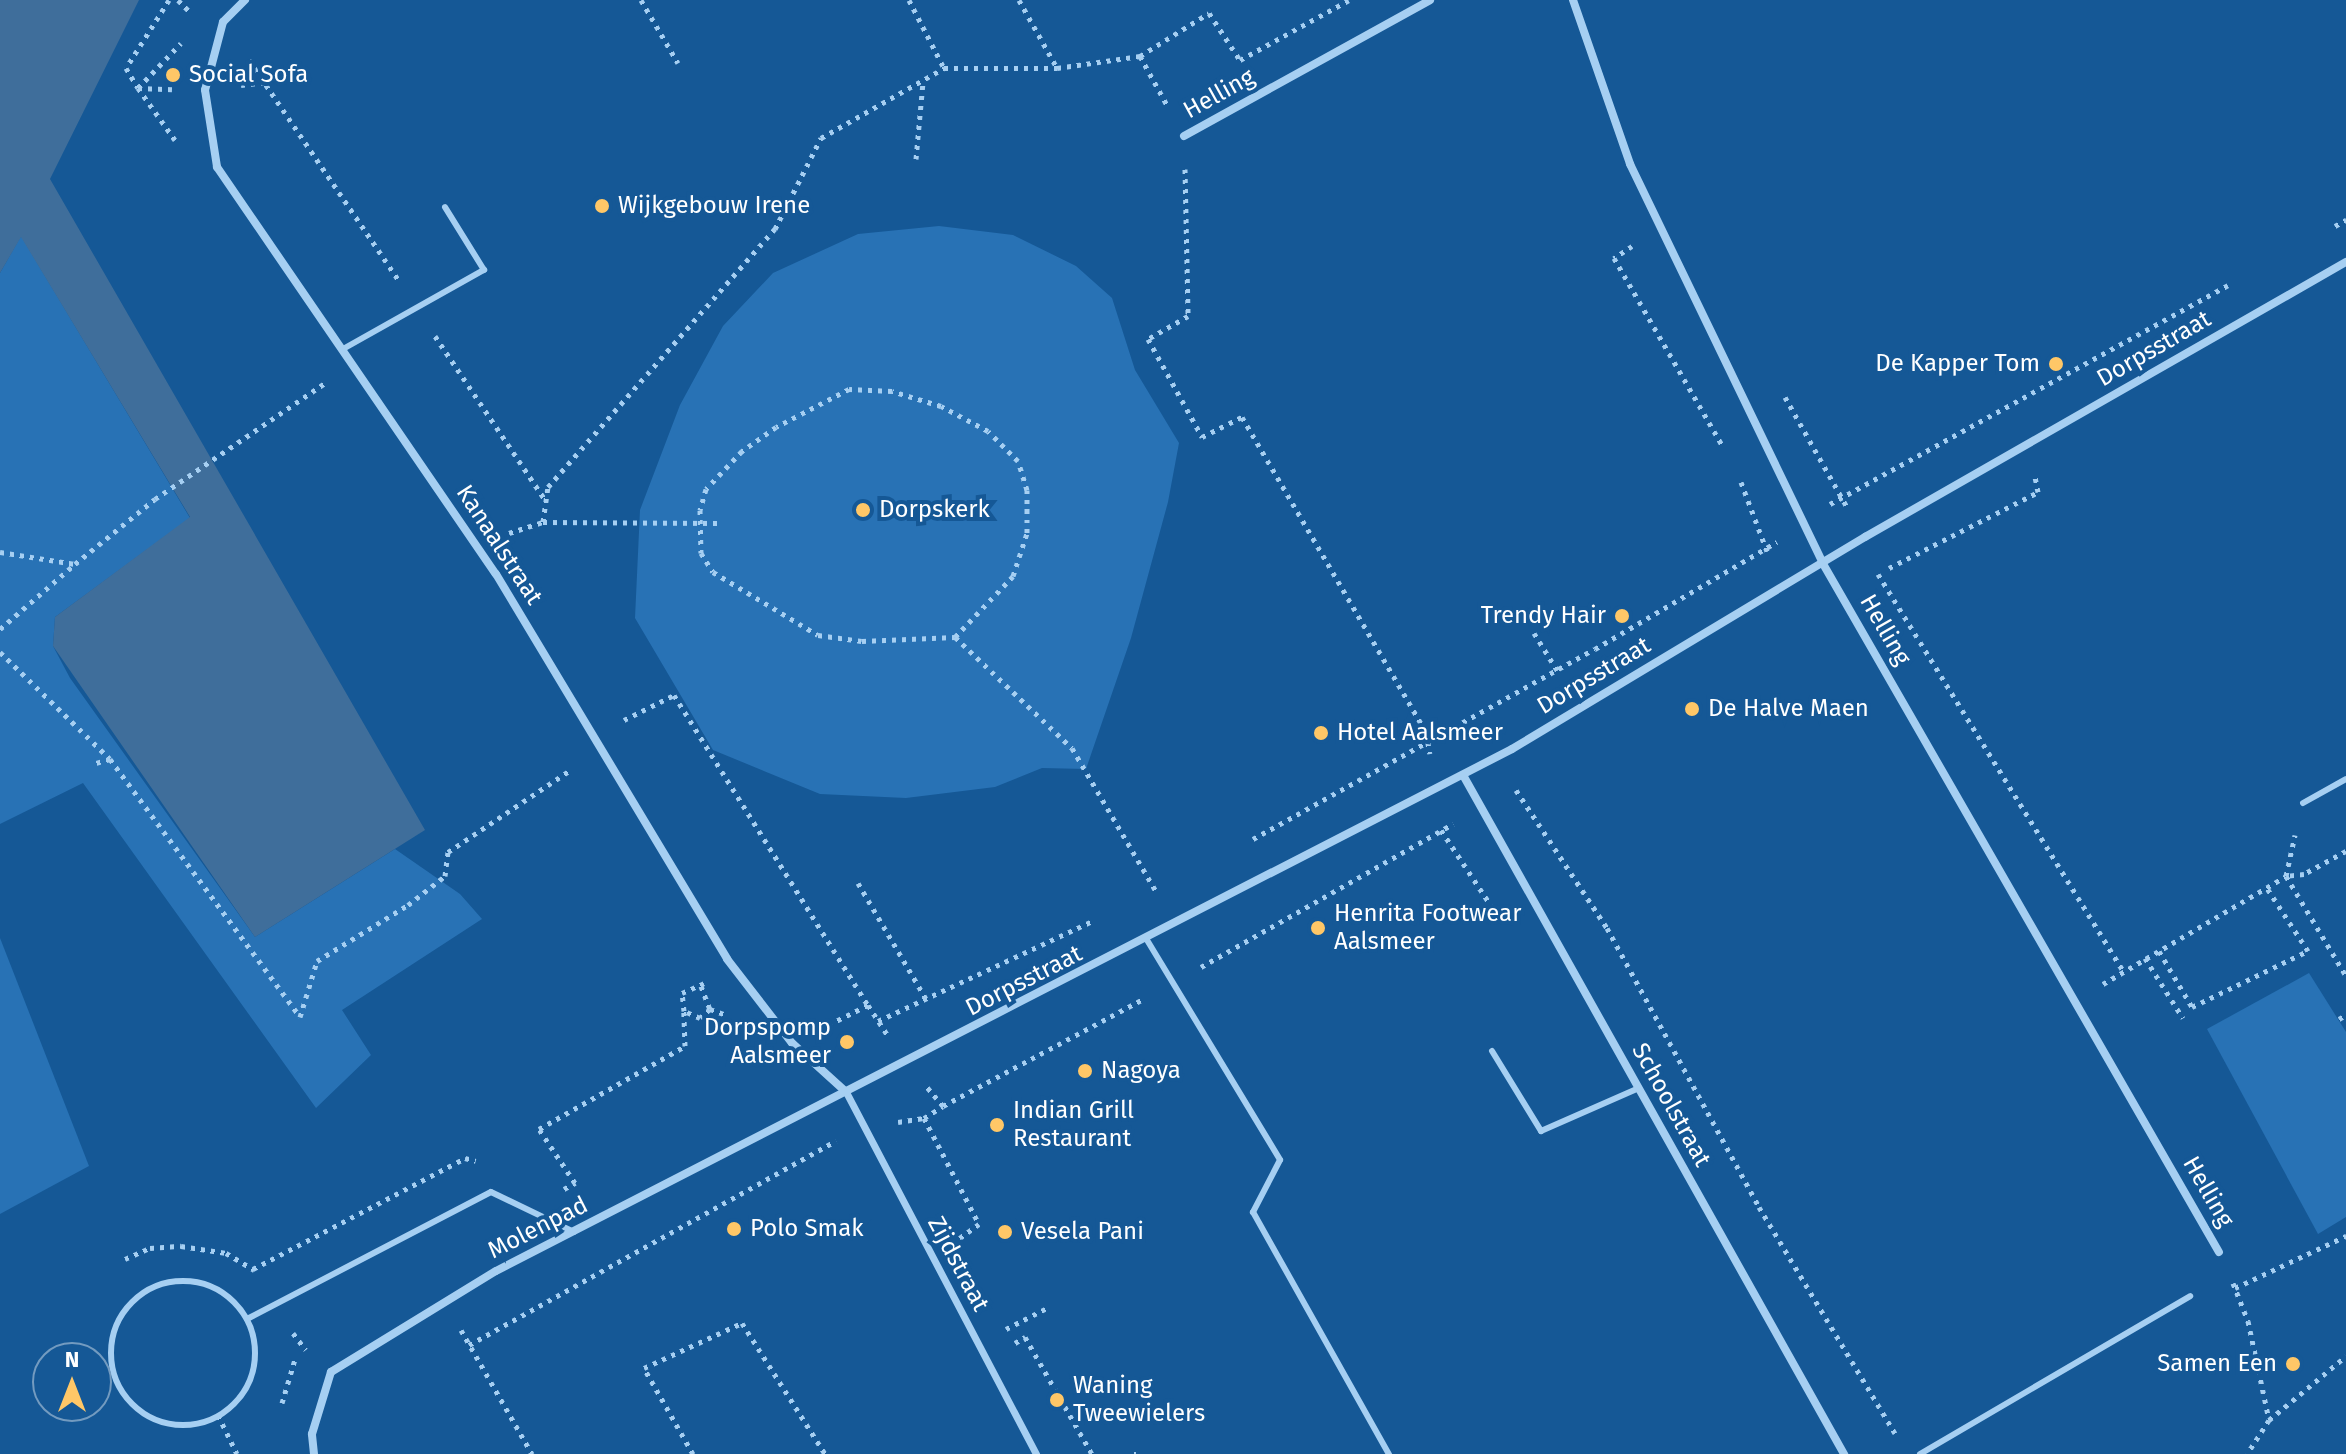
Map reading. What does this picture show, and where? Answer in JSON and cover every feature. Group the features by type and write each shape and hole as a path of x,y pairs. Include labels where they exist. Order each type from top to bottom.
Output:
{"street":[{"path":"223,22 245,0"},
{"name":"Helling","path":"1184,136 1430,0"},
{"name":"Helling","path":"1573,0 1630,164 1822,562 2219,1252"},
{"name":"Kanaalstraat","path":"223,22 205,90 217,167 475,543 727,959 792,1043 846,1092"},
{"name":"Dorpsstraat","path":"846,1092 908,1064 1463,775 1822,562 2346,262"},
{"name":"Schoolstraat","path":"1463,775 1844,1454"},
{"name":"Zijdstraat","path":"846,1092 1036,1454"},
{"name":"Molenpad","path":"331,1372 445,1303 574,1232 846,1092"},
{"path":"314,1454 312,1434 331,1372"}],"lane":[{"path":"343,349 484,270 445,207"},
{"path":"2303,803 2346,779"},
{"path":"1147,940 1280,1160 1253,1212 1389,1454"},
{"path":"1492,1051 1541,1131 1639,1088"},
{"path":"247,1319 491,1192 574,1232"},
{"path":"185,1281 209,1286 247,1319 255,1343 254,1368 245,1391 218,1415 184,1426 137,1410 120,1390 114,1368 114,1332 125,1310 143,1292 185,1281"},
{"path":"1920,1454 2190,1296"}],"path":[{"path":"138,88 126,68 169,0"},
{"path":"641,0 678,63"},
{"path":"909,0 944,68"},
{"path":"1019,0 1057,68"},
{"path":"543,522 548,487 775,229 821,138 944,68 1057,68 1140,56 1209,13 1240,60 1349,0"},
{"path":"223,22 546,501"},
{"path":"138,88 190,33"},
{"path":"1140,56 1184,136"},
{"path":"916,159 923,81"},
{"path":"138,88 205,90"},
{"name":"Helling","path":"1184,136 1188,316 1148,339 1202,437 1242,417 1428,743"},
{"path":"2332,228 2346,220"},
{"path":"1660,227 1614,258 1727,452"},
{"path":"1237,847 1767,551 1802,520 2237,280"},
{"path":"0,629 155,499 231,451 351,363"},
{"path":"849,389 892,391 941,406 988,431 1018,461 1027,490 1027,533 1013,576 955,637 862,641 818,635 713,572 701,553 700,522 706,489 720,471 815,402 849,389"},
{"path":"1840,593 2038,492 2033,471"},
{"path":"1739,479 1767,551 1787,583"},
{"path":"475,543 543,522 717,523"},
{"path":"0,552 75,564"},
{"path":"1878,574 2124,972"},
{"path":"1534,633 1557,670"},
{"path":"955,637 1072,748 1175,925"},
{"path":"0,652 110,759 300,1017 317,961 408,905 445,876 448,852 485,823 568,775 593,736 674,695 868,1005 792,1043"},
{"path":"1428,743 1437,789"},
{"path":"96,763 110,759"},
{"path":"1516,790 1607,928 1759,1207 1900,1441"},
{"path":"2303,803 2286,876 2346,976"},
{"path":"2075,1002 2286,876 2304,874 2346,851"},
{"path":"858,883 926,999"},
{"path":"1141,898 1169,884"},
{"path":"2159,951 2192,1007 2308,951 2267,888"},
{"path":"878,1021 1098,918"},
{"path":"2145,958 2183,1018"},
{"path":"527,1209 575,1183 539,1129 685,1046 682,993 701,986 727,959"},
{"path":"469,1345 864,1127 924,1118 1173,982"},
{"path":"684,1011 700,1018 710,1009 701,986"},
{"path":"2339,1019 2346,1015"},
{"path":"908,1064 943,1106"},
{"path":"924,1118 969,1197 979,1224 970,1233"},
{"path":"2235,1288 2346,1236"},
{"path":"125,1259 150,1248 226,1253 253,1269 302,1347 331,1372"},
{"path":"2219,1252 2248,1321 2269,1420"},
{"path":"445,1303 532,1454"},
{"path":"1001,1331 1049,1307"},
{"path":"693,1454 644,1368 742,1323 825,1454"},
{"path":"1016,1343 1025,1337 1092,1454"},
{"path":"2247,1454 2269,1420 2346,1356"},
{"path":"218,1415 237,1454"}],"shaded area":[{"path":"0,0 139,0 50,179 425,830 255,937 53,646 55,617 190,517 21,237 0,273"},
{"path":"939,226 1013,235 1076,266 1112,298 1135,370 1179,443 1168,502 1131,638 1086,769 1042,768 995,787 906,798 820,794 713,750 635,618 640,510 680,405 723,326 773,273 858,234"},
{"path":"21,236 190,518 55,617 53,646 70,678 255,937 395,849 460,894 482,919 342,1010 371,1055 316,1108 83,783 0,824 0,273"},
{"path":"0,938 89,1166 0,1214"},
{"path":"2309,973 2346,1032 2346,1217 2318,1234 2207,1029"}],"place":[{"name":"Social Sofa","path":"173,75"},
{"name":"Wijkgebouw Irene","path":"602,206"},
{"name":"De Kapper Tom","path":"2056,364"},
{"name":"Dorpskerk","path":"863,510"},
{"name":"Trendy Hair","path":"1622,616"},
{"name":"De Halve Maen","path":"1692,709"},
{"name":"Hotel Aalsmeer","path":"1321,733"},
{"name":"Henrita Footwear Aalsmeer","path":"1318,928"},
{"name":"Dorpspomp Aalsmeer","path":"847,1042"},
{"name":"Nagoya","path":"1085,1071"},
{"name":"Indian Grill Restaurant","path":"997,1125"},
{"name":"Polo Smak","path":"734,1229"},
{"name":"Vesela Pani","path":"1005,1232"},
{"name":"Samen Een","path":"2293,1364"},
{"name":"Waning Tweewielers","path":"1057,1400"}]}
